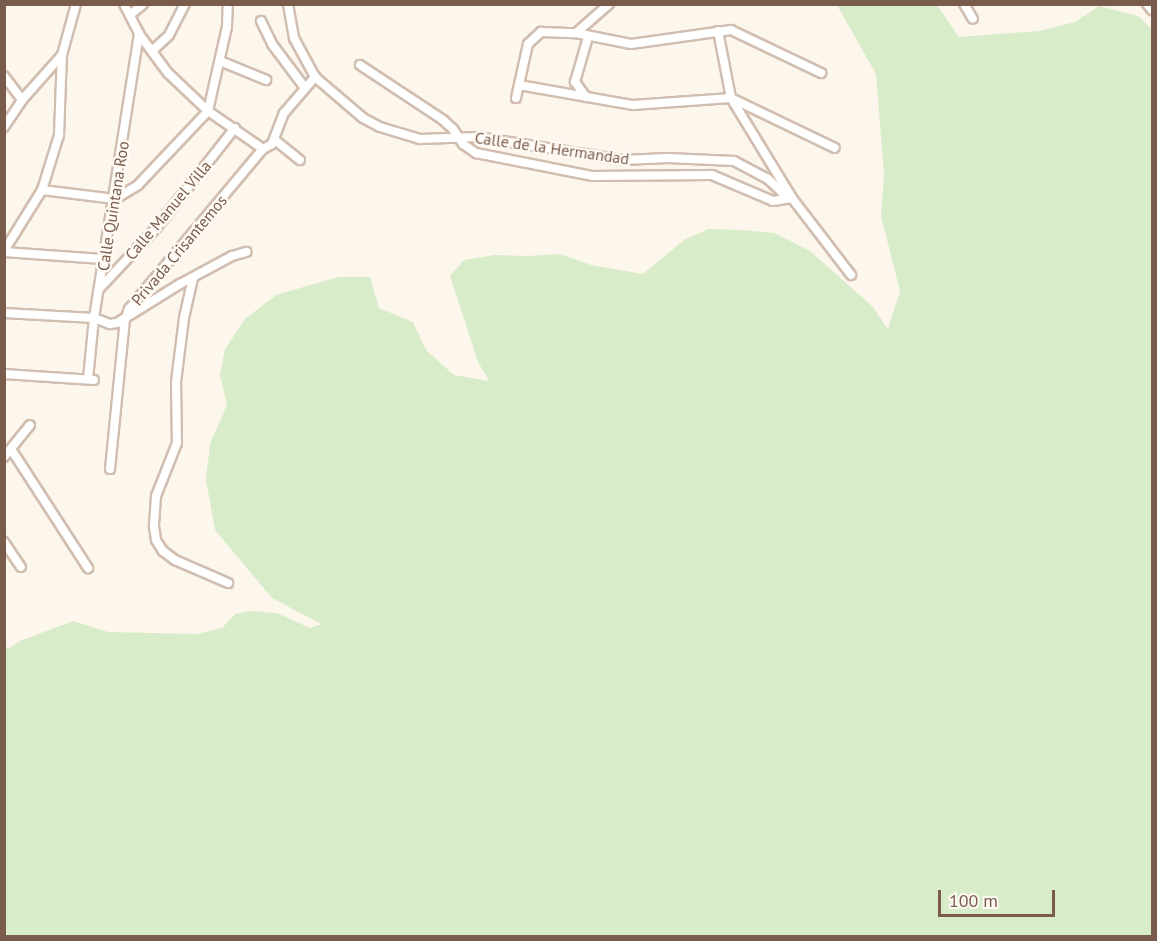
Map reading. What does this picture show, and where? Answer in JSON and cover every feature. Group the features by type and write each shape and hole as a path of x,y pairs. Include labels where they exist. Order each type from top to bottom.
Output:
{"street":[{"path":"4,252 42,190 59,135 62,56 76,4"},
{"path":"124,4 139,34 168,73 208,111 263,149"},
{"path":"130,15 143,4"},
{"path":"152,51 169,35 184,4"},
{"path":"42,190 115,199 138,185 208,111 229,15 228,4"},
{"name":"Calle de la Hermandad","path":"288,4 294,38 315,76 363,118 380,127 420,139 449,140 459,137 478,137 560,152 622,160 668,158 734,162 768,179 782,192 791,196"},
{"path":"576,33 609,4"},
{"path":"964,4 974,20"},
{"path":"1147,4 1152,10"},
{"path":"261,21 272,44 305,88"},
{"path":"516,98 528,44 541,32 576,33 631,44 732,30 821,73"},
{"path":"718,31 732,98 791,196 851,274"},
{"name":"Calle Quintana Roo","path":"4,374 91,379 94,318 115,199 139,34"},
{"path":"587,98 575,82 588,37"},
{"path":"4,127 22,100 62,56"},
{"path":"220,61 266,80"},
{"path":"360,65 443,120 468,150 476,153 592,176 712,175 773,201 791,196"},
{"path":"4,76 22,100"},
{"path":"300,160 275,140 284,113 315,76"},
{"path":"519,85 633,105 732,98 835,148"},
{"name":"Calle Manuel Villa","path":"99,289 157,227 235,128"},
{"name":"Privada Crisantemos","path":"110,469 125,320 133,302 263,149 275,140"},
{"path":"558,169 560,152"},
{"name":"Calle Manuel Villa","path":"4,252 103,259"},
{"path":"4,313 94,318 110,324 125,320 193,278 246,252"},
{"path":"193,278 184,318 176,382 177,443 156,496 154,528 156,540 163,551 175,560 228,583"},
{"path":"4,457 30,426"},
{"path":"11,449 88,568"},
{"path":"4,542 21,567"}],"green space":[{"path":"837,5 937,5 959,37 1039,31 1075,22 1099,6 1138,16 1152,29 1152,936 8,936 4,931 5,645 8,649 20,641 73,621 108,632 197,634 222,628 235,614 250,611 277,613 310,628 321,624 272,598 215,530 206,480 210,444 227,405 220,375 225,349 245,319 276,295 338,277 370,277 379,308 413,322 426,350 454,375 489,381 478,362 450,276 464,260 495,255 560,254 591,265 643,274 684,240 708,229 741,230 775,233 810,251 872,306 888,329 900,291 881,216 884,174 876,74"}]}
